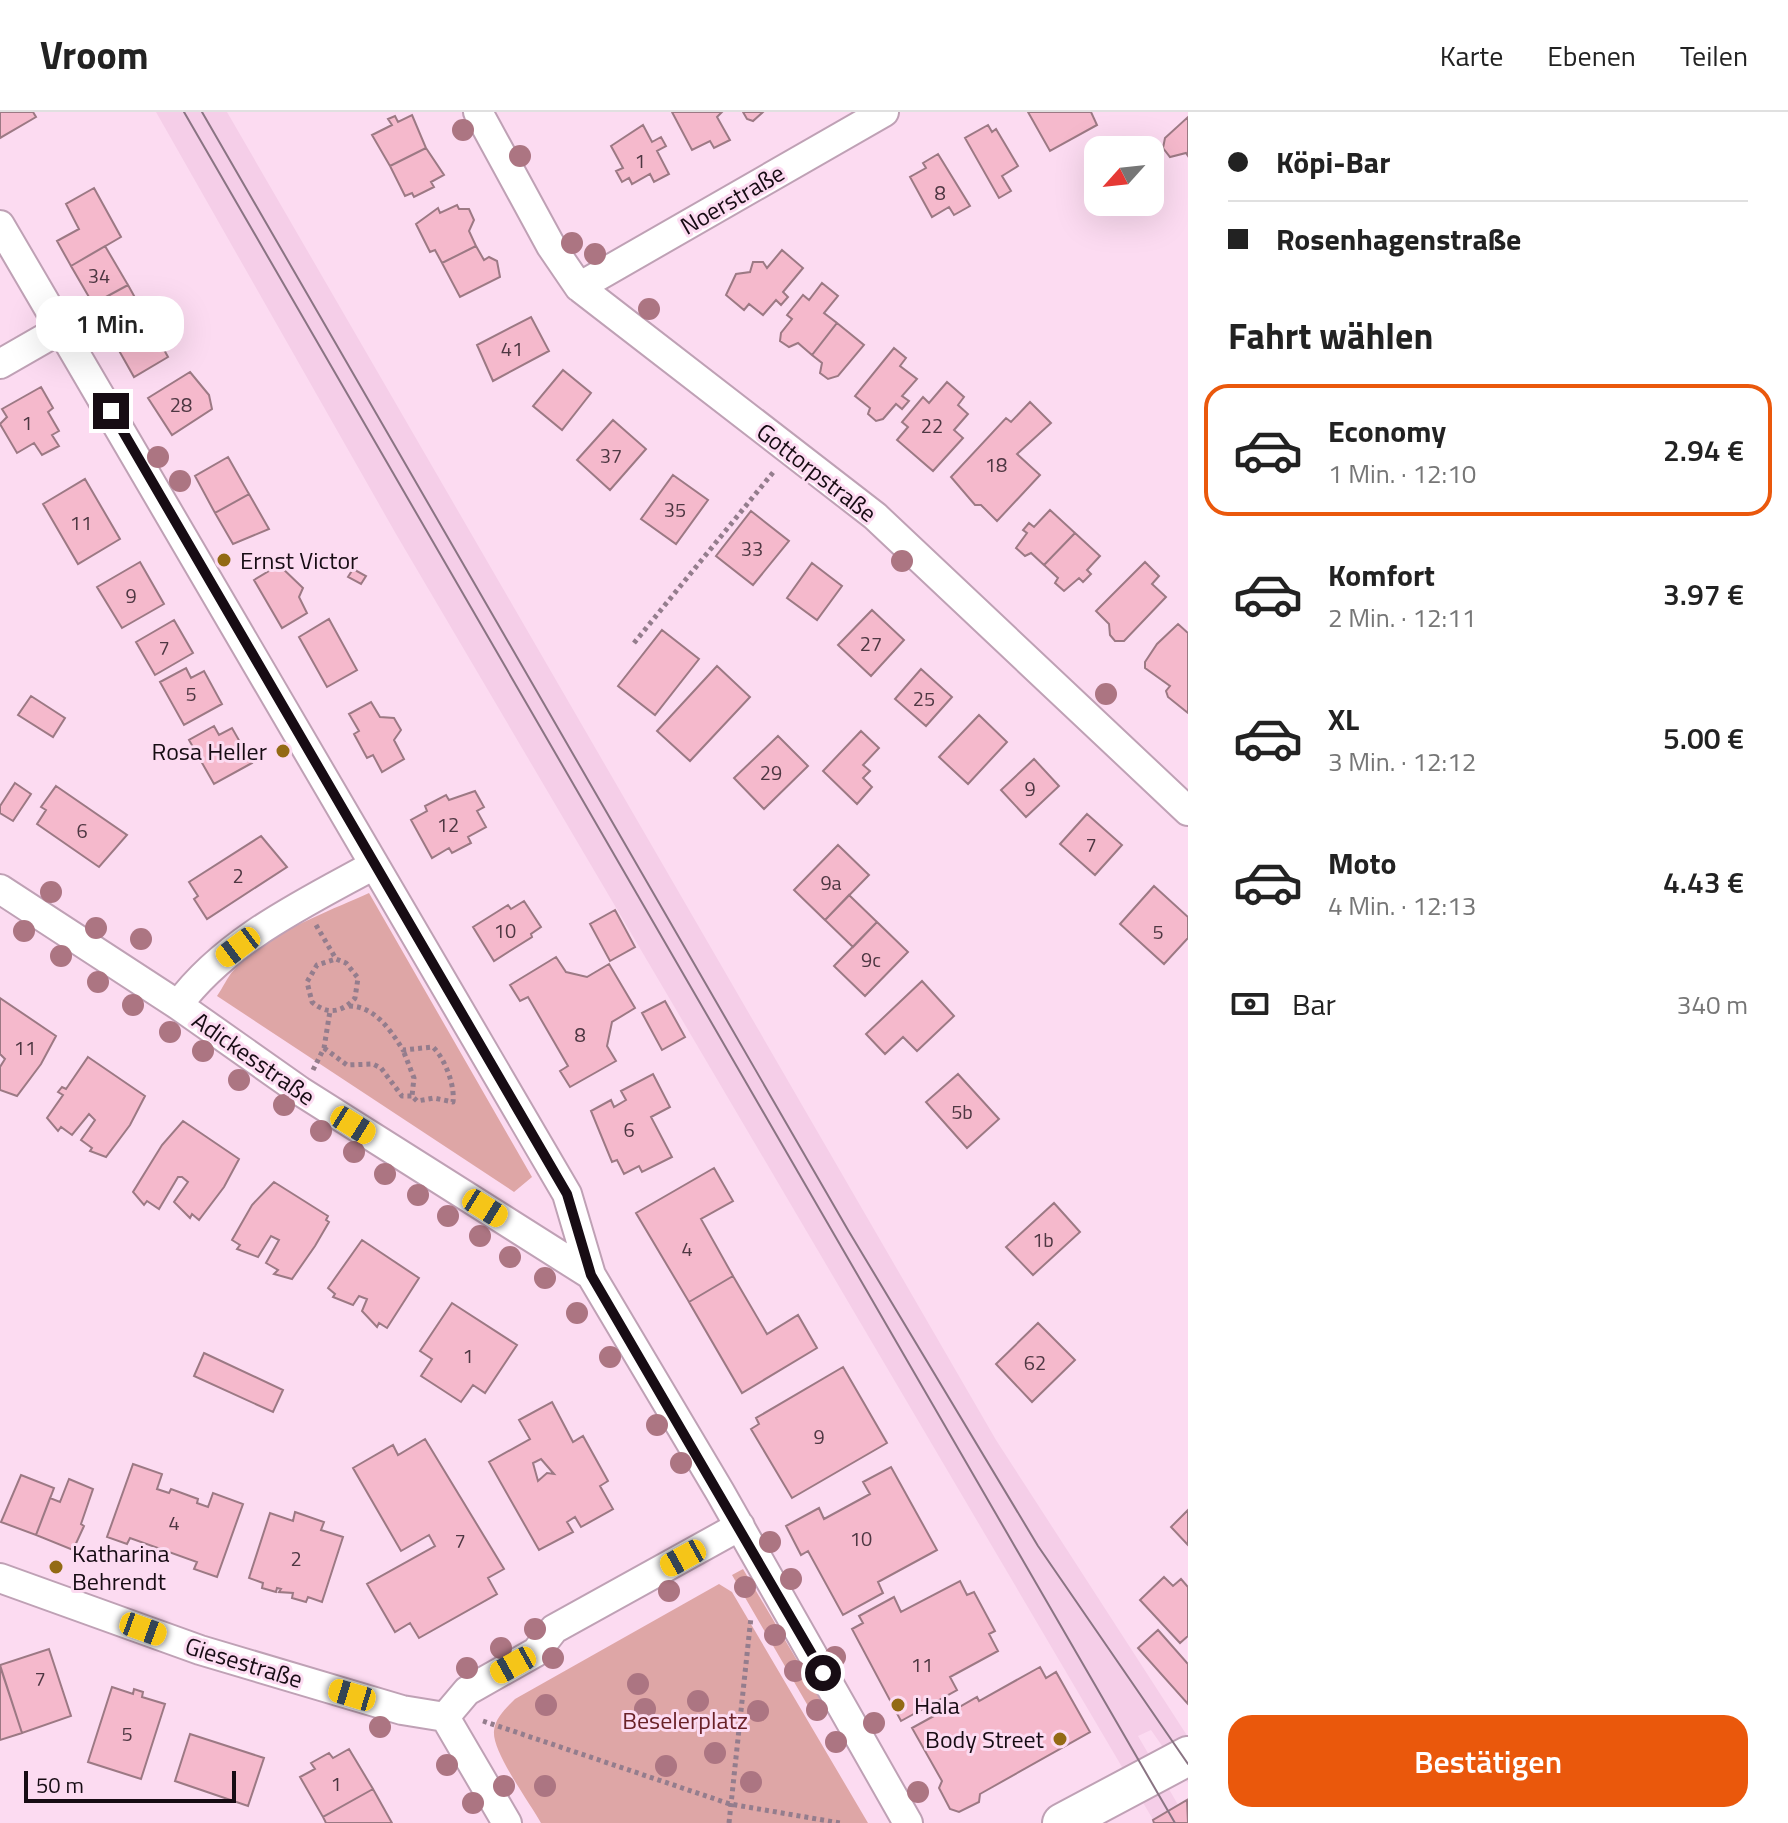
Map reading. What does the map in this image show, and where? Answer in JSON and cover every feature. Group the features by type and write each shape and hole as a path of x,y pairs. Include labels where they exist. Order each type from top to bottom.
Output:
{"main road":[{"path":"1062,1823 1188,1756"}],"street":[{"name":"Gottorpstraße","path":"478,112 551,246 579,287 875,516 1188,811"},
{"name":"Noerstraße","path":"579,287 884,112"},
{"path":"0,225 144,466 567,1194 591,1275 740,1526 908,1823"},
{"path":"0,364 61,329"},
{"path":"178,1005 201,974 238,947 281,917 374,865"},
{"name":"Adickesstraße","path":"0,889 178,1005 300,1091 591,1275"},
{"path":"507,1823 445,1717 467,1691 536,1652 554,1629 740,1526"},
{"name":"Giesestraße","path":"0,1578 200,1650 402,1710 445,1717"}],"path":[{"path":"634,643 776,469"},
{"path":"312,918 336,959 346,963 358,978 355,998 349,1006"},
{"path":"336,959 317,965 307,982 312,1002 330,1011 360,1006 378,1017 403,1050 414,1078 412,1096"},
{"path":"300,1091 324,1048 330,1011"},
{"path":"324,1048 347,1065 373,1064 381,1068 402,1096 412,1096 417,1101 434,1098 453,1102 454,1090 441,1055 433,1047 403,1050"},
{"path":"729,1823 751,1617"},
{"path":"483,1721 730,1804 840,1823"}],"shaded area":[{"path":"156,112 227,112 996,1440 1188,1737 1188,1783 1151,1730 1138,1736 1184,1815 1188,1813 1188,1823 1155,1823 396,534"}],"green space":[{"path":"369,893 532,1177 514,1192 217,996 234,970 262,946"},
{"path":"743,1569 827,1711 815,1718 732,1575"},
{"name":"Beselerplatz","path":"719,1584 732,1592 868,1823 541,1823 499,1751 494,1731 496,1722 515,1699"}],"building":[{"path":"0,112 33,112 36,117 0,138"},
{"path":"672,112 722,112 717,117 730,140 714,148 710,141 692,150"},
{"path":"743,112 763,112 753,121 747,119"},
{"path":"1028,112 1091,112 1097,125 1050,151"},
{"path":"412,115 426,148 390,166 372,135 392,125 388,119 395,116 398,122"},
{"path":"1188,117 1188,156 1186,153 1170,157 1164,149 1165,138"},
{"path":"643,125 652,142 661,137 666,146 657,151 669,174 654,182 650,174 632,184 629,178 622,182 616,171 623,168 611,146"},
{"path":"988,125 992,132 996,129 1018,166 1002,176 1011,191 999,198 965,138"},
{"path":"426,148 444,175 431,182 434,187 414,197 412,193 405,196 390,166"},
{"path":"938,154 970,206 954,215 949,207 932,217 910,177 926,168 923,163"},
{"path":"94,188 121,237 71,266 57,241 79,229 66,204"},
{"path":"457,205 459,209 469,209 474,220 469,231 476,246 442,263 435,250 430,252 416,224 438,208 440,213"},
{"path":"105,246 128,285 93,304 71,266"},
{"path":"476,246 484,260 489,257 497,261 500,277 460,297 442,263"},
{"path":"782,250 803,268 783,292 788,297 781,305 776,300 763,315 749,304 744,310 726,295 736,274 750,272 753,262 763,262 767,268"},
{"path":"822,283 838,296 824,313 837,323 812,355 798,343 789,347 780,341 781,333 792,319 787,315 803,295 809,300"},
{"path":"128,285 148,321 113,340 93,304"},
{"path":"531,317 549,351 493,381 477,345"},
{"path":"148,321 168,357 134,377 113,340"},
{"path":"837,323 864,345 838,376 828,379 820,373 822,363 812,355"},
{"path":"894,348 906,358 900,366 917,379 902,396 909,401 902,409 896,404 883,419 876,421 868,414 870,408 855,396"},
{"path":"563,370 591,393 562,430 533,406"},
{"path":"190,372 209,395 212,409 172,435 148,398"},
{"path":"947,382 964,397 958,405 968,414 954,430 963,438 933,471 897,440 908,427 902,422 923,397 929,403"},
{"path":"41,387 53,408 48,412 59,431 52,435 59,446 42,455 34,443 17,453 0,424 7,417 2,409"},
{"path":"1030,402 1051,423 1017,454 1040,475 997,521 981,505 975,505 951,477 1006,418 1011,422"},
{"path":"613,420 646,449 610,490 577,460"},
{"path":"228,457 249,494 215,513 195,476"},
{"path":"673,475 708,500 676,544 641,519"},
{"path":"85,479 120,539 78,564 43,504"},
{"path":"249,494 269,529 233,544 215,513"},
{"path":"1050,510 1075,533 1044,565 1031,553 1025,556 1016,548 1027,533 1023,530 1029,523 1034,527"},
{"path":"751,511 789,541 753,585 716,556"},
{"path":"1075,533 1100,556 1087,570 1091,574 1083,582 1079,578 1064,591 1055,583 1058,578 1044,565"},
{"path":"140,562 164,604 122,628 97,587"},
{"path":"1145,562 1159,576 1152,584 1166,597 1124,641 1115,641 1110,635 1109,624 1096,611"},
{"path":"812,563 842,586 817,620 787,598"},
{"path":"279,565 303,588 299,597 307,613 282,628 254,580"},
{"path":"353,569 366,576 361,584 348,577"},
{"path":"872,610 904,640 871,676 838,645"},
{"path":"329,619 357,670 327,687 299,637"},
{"path":"174,620 193,653 155,675 136,642"},
{"path":"1178,624 1188,633 1188,713 1168,697 1166,691 1170,686 1145,668 1145,662 1157,644"},
{"path":"662,630 699,659 655,715 618,686"},
{"path":"717,666 750,697 690,761 657,731"},
{"path":"186,668 191,678 204,671 222,704 184,725 160,682"},
{"path":"921,669 952,697 926,726 895,699"},
{"path":"31,696 65,718 53,737 18,715"},
{"path":"371,702 380,717 394,718 401,730 394,740 404,759 382,772 373,755 367,758 354,734 359,731 349,714"},
{"path":"979,715 1007,742 968,784 939,757"},
{"path":"214,726 219,735 232,728 252,763 214,784 189,740"},
{"path":"861,731 879,748 863,765 870,771 863,778 872,787 857,804 823,771"},
{"path":"778,736 808,766 764,809 734,778"},
{"path":"1034,759 1059,786 1026,817 1001,790"},
{"path":"15,783 31,794 13,821 0,813 0,806"},
{"path":"56,786 127,835 99,867 37,824 46,810 41,807"},
{"path":"475,791 484,807 477,811 486,827 468,837 471,843 452,853 449,848 432,858 411,820 427,811 425,806 446,795 449,800"},
{"path":"1087,814 1122,845 1095,875 1060,844"},
{"path":"261,836 287,867 207,919 194,899 198,896 189,882"},
{"path":"838,845 869,875 825,920 794,890"},
{"path":"1154,886 1188,917 1188,938 1164,964 1120,924"},
{"path":"849,895 877,922 853,947 825,920"},
{"path":"524,901 541,927 531,934 532,937 494,961 473,927 508,905 511,909"},
{"path":"615,910 635,947 610,961 590,924"},
{"path":"877,922 908,952 865,996 834,966"},
{"path":"556,957 566,972 587,977 609,964 635,1008 612,1022 607,1046 616,1061 570,1087 560,1071 568,1066 528,997 520,1001 510,985"},
{"path":"922,981 954,1016 917,1051 903,1037 885,1054 866,1034"},
{"path":"0,998 56,1036 41,1064 17,1096 0,1090 0,1067 5,1059 0,1054"},
{"path":"665,1001 685,1037 662,1050 642,1013"},
{"path":"88,1057 145,1096 130,1125 106,1157 90,1151 92,1148 81,1140 95,1120 89,1114 72,1135 61,1127 58,1131 47,1118 63,1095 58,1092 62,1087 66,1089"},
{"path":"653,1074 670,1107 651,1117 672,1157 642,1172 639,1166 624,1174 617,1160 612,1162 591,1111 611,1100 614,1107 626,1100 621,1091"},
{"path":"958,1074 999,1119 967,1148 926,1102"},
{"path":"183,1121 239,1159 224,1187 199,1220 192,1214 190,1218 174,1202 188,1182 182,1177 178,1177 159,1209 147,1201 144,1205 133,1192 162,1145"},
{"path":"714,1168 733,1201 701,1219 733,1276 689,1302 636,1213"},
{"path":"274,1182 328,1216 326,1220 329,1222 292,1279 274,1274 278,1270 266,1263 279,1240 271,1236 258,1257 237,1249 240,1245 232,1240 252,1205"},
{"path":"1054,1203 1080,1232 1033,1275 1006,1247"},
{"path":"362,1240 419,1278 387,1328 379,1323 377,1327 362,1311 367,1299 359,1296 353,1305 333,1297 335,1294 328,1288"},
{"path":"733,1276 767,1334 798,1315 817,1348 742,1393 689,1302"},
{"path":"452,1303 517,1345 485,1393 473,1385 461,1402 421,1376 432,1359 420,1351"},
{"path":"1038,1323 1075,1360 1032,1402 996,1364"},
{"path":"204,1353 283,1390 273,1412 194,1376"},
{"path":"843,1367 887,1443 792,1498 751,1429 759,1424 756,1418"},
{"path":"552,1402 573,1442 583,1436 608,1481 600,1486 613,1509 581,1527 575,1517 567,1522 573,1532 539,1550 489,1462 530,1439 519,1420","holes":["541,1459 554,1474 547,1473 538,1481 533,1463"]},
{"path":"425,1439 504,1569 488,1578 497,1594 419,1638 410,1623 395,1632 367,1584 435,1546 429,1535 401,1551 353,1468 393,1445 398,1455"},
{"path":"133,1464 162,1474 157,1489 169,1493 171,1489 198,1499 197,1503 208,1507 213,1493 243,1504 217,1577 194,1569 197,1562 130,1538 127,1544 107,1537"},
{"path":"891,1467 937,1550 878,1582 883,1593 843,1615 808,1551 801,1555 786,1526 819,1508 824,1519 870,1494 863,1482"},
{"path":"21,1475 54,1488 36,1535 1,1522"},
{"path":"69,1479 93,1489 81,1524 84,1526 73,1550 36,1535 50,1498 60,1502"},
{"path":"1188,1510 1188,1545 1171,1527"},
{"path":"295,1512 324,1522 321,1530 343,1537 322,1602 308,1597 306,1602 292,1598 293,1593 262,1588 263,1583 249,1578 270,1513 293,1521"},
{"path":"1164,1577 1173,1586 1181,1579 1188,1587 1188,1636 1180,1643 1140,1600"},
{"path":"960,1581 967,1595 974,1592 995,1631 989,1634 998,1651 950,1677 957,1690 901,1721 852,1629 863,1623 859,1616 894,1597 901,1612"},
{"path":"1158,1630 1188,1664 1188,1704 1138,1648"},
{"path":"49,1649 71,1716 22,1733 0,1665"},
{"path":"0,1666 22,1733 0,1740"},
{"path":"1040,1667 1046,1678 1056,1672 1090,1732 980,1794 979,1802 959,1812 950,1809 939,1788 942,1781 912,1728 952,1706 954,1710 977,1697 979,1701"},
{"path":"112,1687 133,1694 134,1689 143,1692 142,1697 165,1704 141,1779 88,1762"},
{"path":"190,1734 264,1758 248,1806 175,1781"},
{"path":"349,1749 373,1789 323,1817 300,1777 315,1769 311,1763 329,1753 333,1758"},
{"path":"373,1789 392,1823 326,1823 323,1817"},
{"path":"1187,1800 1188,1823 1154,1823 1153,1820"}],"tram line":[{"path":"184,112 1175,1823"},
{"path":"202,112 848,1230 1038,1546 1188,1764"}],"place":[{"name":"Ernst Victor","path":"224,560"},
{"name":"Rosa Heller","path":"283,751"},
{"name":"Katharina Behrendt","path":"56,1567"},
{"name":"Hala","path":"898,1705"},
{"name":"Body Street","path":"1060,1739"}],"route":[{"path":"111,411 567,1194 591,1275 823,1673"}]}
